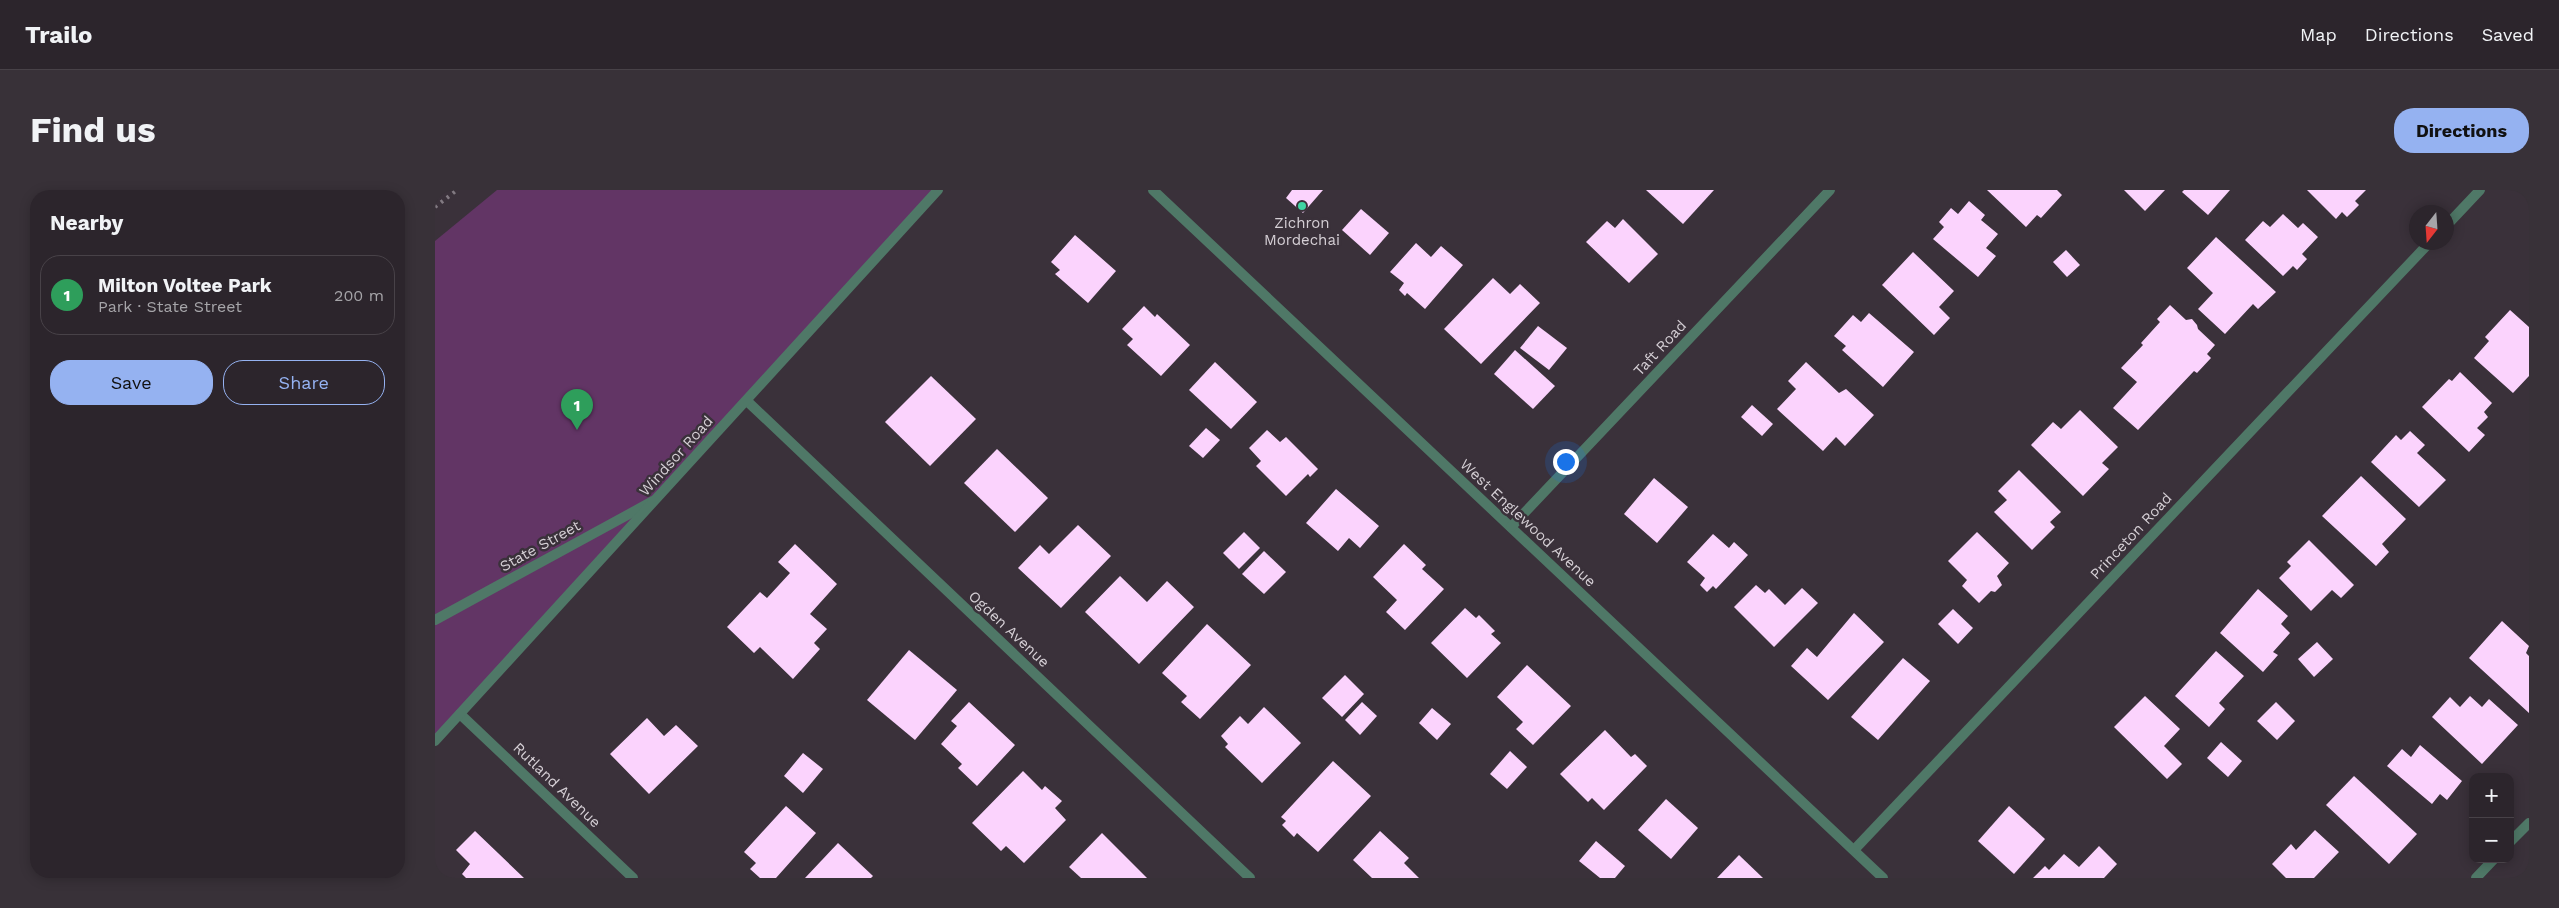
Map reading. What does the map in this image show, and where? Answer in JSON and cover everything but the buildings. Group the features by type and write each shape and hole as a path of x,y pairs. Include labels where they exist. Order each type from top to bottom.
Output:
{"street":[{"name":"Windsor Road","path":"435,741 938,190"},
{"name":"West Englewood Avenue","path":"1153,190 1883,878"},
{"name":"Taft Road","path":"1511,527 1830,190"},
{"path":"2454,218 2480,190"},
{"name":"Princeton Road","path":"1854,850 2422,250"},
{"name":"Ogden Avenue","path":"747,401 1250,878"},
{"name":"State Street","path":"435,620 658,498"},
{"name":"Rutland Avenue","path":"460,714 633,878"},
{"path":"2514,838 2529,823"},
{"path":"2476,878 2490,863"}],"shaded area":[{"path":"497,190 938,190 435,741 435,241"}],"railway":[{"path":"435,207 457,190"}],"place":[{"name":"Zichron Mordechai","path":"1302,206"},
{"name":"Milton Voltee Park","path":"577,430"}]}
